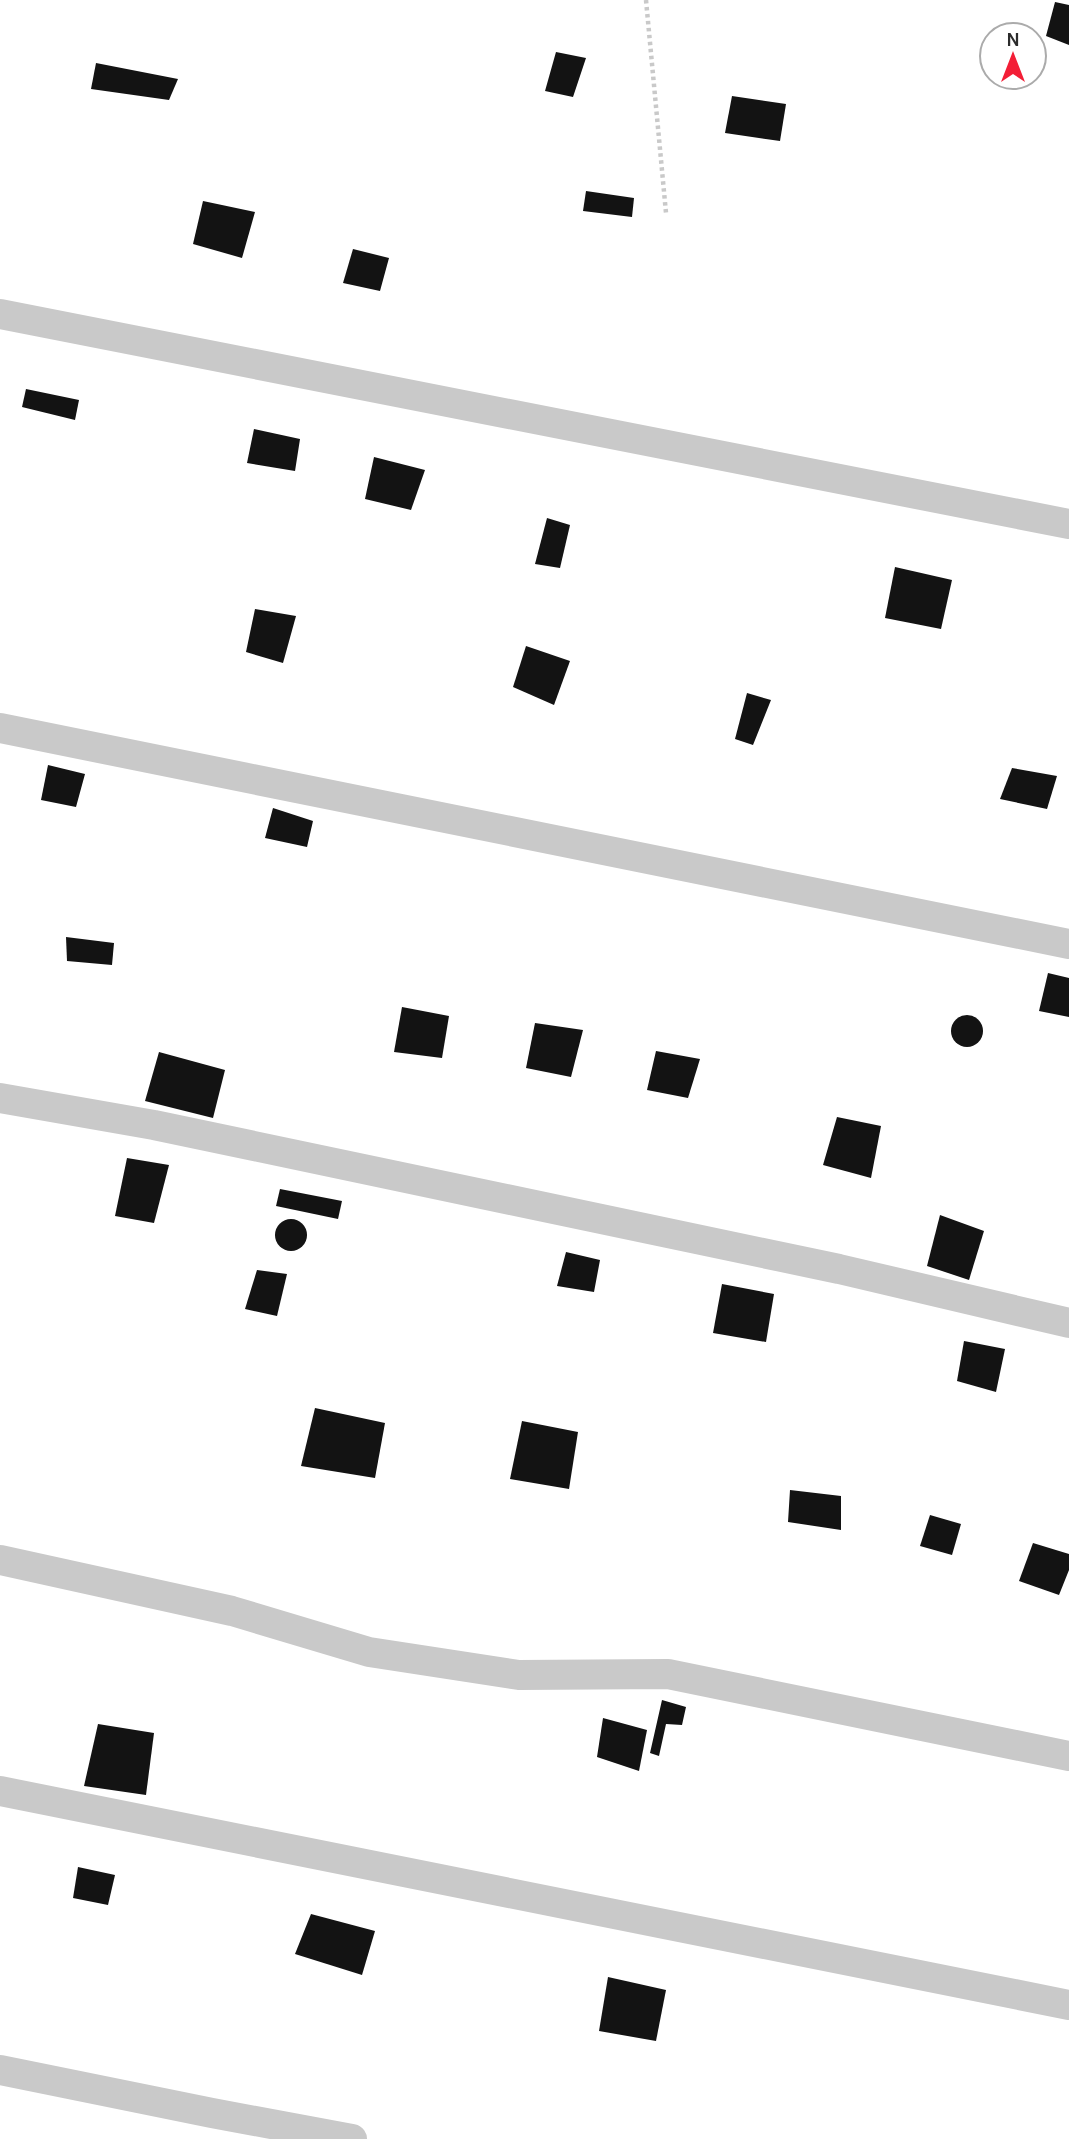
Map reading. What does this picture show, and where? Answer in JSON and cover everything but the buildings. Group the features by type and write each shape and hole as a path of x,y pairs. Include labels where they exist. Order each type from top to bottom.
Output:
{"street":[{"path":"0,314 1069,524"},
{"path":"0,728 1069,944"},
{"path":"0,1098 236,1142 839,1269 1069,1323"},
{"path":"0,1560 232,1611 369,1652 519,1675 668,1674 1069,1756"},
{"path":"0,1791 1069,2006"},
{"path":"0,2070 352,2139"}],"path":[{"path":"646,0 666,213"}]}
